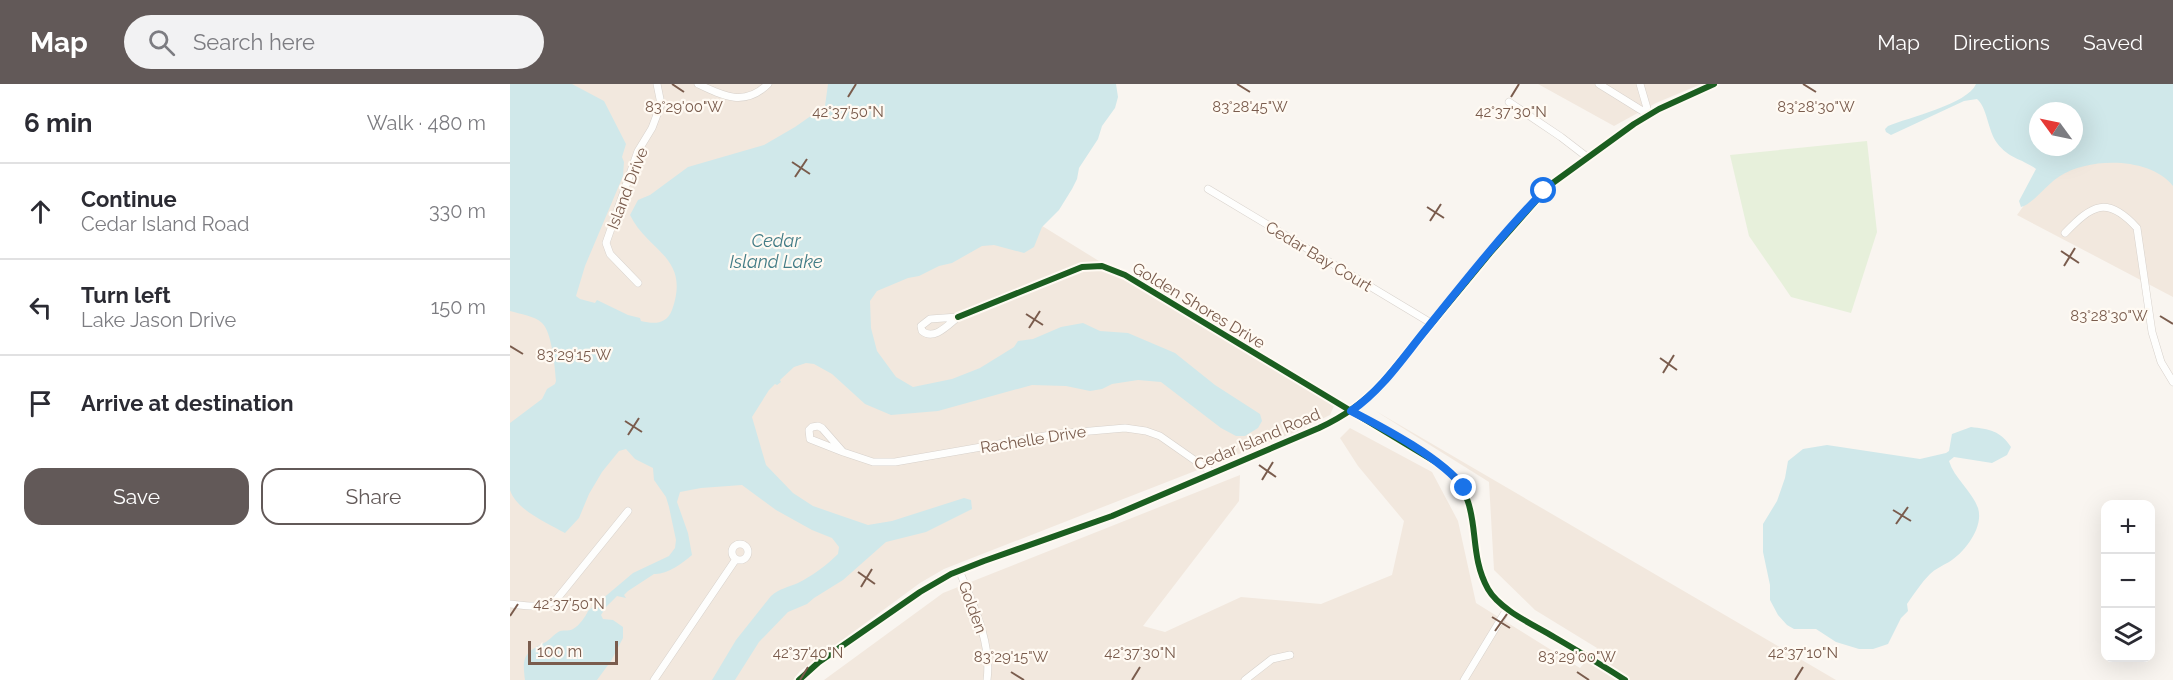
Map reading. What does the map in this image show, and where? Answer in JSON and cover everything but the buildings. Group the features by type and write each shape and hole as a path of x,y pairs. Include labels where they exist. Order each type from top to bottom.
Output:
{"street":[{"name":"Island Drive","path":"638,283 610,254 606,243 638,151 652,128 662,104 657,84"},
{"path":"698,84 722,95 743,98 759,93 768,84"},
{"path":"1599,84 1649,115"},
{"path":"1640,84 1649,115"},
{"name":"Cedar Island Road","path":"799,680 819,662 915,596 959,570 1112,516 1319,428 1351,411 1375,392 1539,196 1561,175 1649,115 1714,84"},
{"path":"1509,102 1562,137 1587,157"},
{"name":"Cedar Bay Court","path":"1208,189 1431,323"},
{"path":"2065,234 2090,210 2102,206 2114,208 2126,215 2137,228 2152,332 2161,362 2173,382"},
{"name":"Golden Shores Drive","path":"958,317 928,320 922,324 922,331 927,335 934,334 958,317 1073,270 1090,266 1106,267 1125,275 1433,459 1456,477 1464,488 1471,509 1477,557 1488,590 1507,609 1625,680"},
{"name":"Rachelle Drive","path":"843,452 821,427 816,425 810,428 808,435 812,440 843,452 873,462 895,462 1056,434 1125,428 1157,435 1213,473"},
{"path":"510,604 535,607 556,600 628,511"},
{"path":"654,680 735,559"},
{"name":"Golden","path":"959,570 984,640 988,665 987,680"},
{"path":"1464,680 1507,609"},
{"path":"1245,680 1272,659 1290,655"}],"shaded area":[{"path":"510,84 907,84 707,374 953,171 1334,406 1330,415 1295,432 944,569 920,583 800,671 793,680 510,680"},
{"path":"1538,84 1701,84 1656,103 1614,126"},
{"path":"2173,84 2173,297 2017,215 2060,156 2083,156 2083,141"},
{"path":"1374,410 1836,680 824,680 943,593 1240,475 1239,501 1143,626 1165,632 1241,597 1321,604 1392,575 1404,521 1358,466 1340,438 1350,428 1432,472 1458,521 1476,603 1580,668 1597,648 1535,610 1494,570 1489,482"}],"green space":[{"path":"1867,141 1877,232 1851,313 1791,297 1749,236 1730,155"}],"water":[{"name":"Cedar Island Lake","path":"510,84 572,84 604,101 626,144 622,157 623,176 585,266 576,296 595,303 597,300 628,315 640,318 641,321 655,323 663,321 672,310 676,278 665,256 638,228 630,215 638,200 650,195 688,167 764,145 795,127 825,106 828,84 1116,84 1118,97 1115,108 1102,126 1098,139 1079,168 1072,189 1059,210 1042,227 1034,247 1024,253 994,245 982,246 952,263 877,291 870,301 871,328 877,351 896,377 913,387 952,379 980,368 1014,347 1018,341 1033,339 1061,327 1083,323 1100,331 1128,333 1175,353 1215,385 1260,414 1262,421 1258,428 1245,436 1236,436 1221,428 1161,382 1138,380 1112,384 1090,391 1066,386 1032,385 938,411 891,415 865,404 832,374 814,364 806,363 794,367 780,380 781,382 769,390 752,417 766,465 793,493 813,506 868,525 892,521 964,498 971,500 972,509 926,532 886,542 843,580 807,604 788,612 759,642 735,680 712,680 736,640 771,596 819,570 838,554 839,547 832,538 776,510 742,485 680,492 677,502 688,533 692,555 669,571 654,574 628,591 624,595 626,598 617,596 606,607 601,615 603,619 613,620 623,627 623,638 611,661 597,680 525,680 524,661 528,653 560,631 575,628 588,611 633,573 669,556 675,548 676,540 666,497 654,480 653,468 635,459 626,449 619,451 602,472 579,518 565,533 526,510 513,497 510,490 510,423 542,399 547,389 556,381 552,350 548,334 542,323 510,311"},
{"path":"1976,84 2173,84 2173,186 2163,176 2135,165 2103,163 2087,165 2060,176 2021,207 2019,201 2036,169 2011,156 1997,143 1977,99 1964,101 1891,135 1886,132 1885,129 1888,126 1936,110 1962,98"},
{"path":"1971,427 1994,432 2003,437 2011,447 2007,455 1992,463 1954,457 1949,461 1978,508 1976,531 1967,546 1955,558 1932,572 1921,585 1907,604 1908,611 1901,618 1888,644 1873,649 1859,649 1836,642 1816,629 1794,629 1787,625 1778,615 1770,600 1770,585 1763,552 1763,524 1777,501 1788,461 1803,449 1827,445 1920,459 1946,453 1949,451 1952,434"}],"cycle path":[{"path":"799,680 819,662 920,592 951,574 1112,516 1337,419 1362,402 1384,381 1490,253 1550,185 1634,124 1659,109 1714,84"},
{"path":"958,317 1082,267 1102,266 1125,275 1444,467 1457,481 1466,496 1481,573 1493,597 1518,616 1625,680"}],"route":[{"path":"1464,488 1456,477 1433,459 1351,411 1368,398 1384,381 1544,191"}]}
